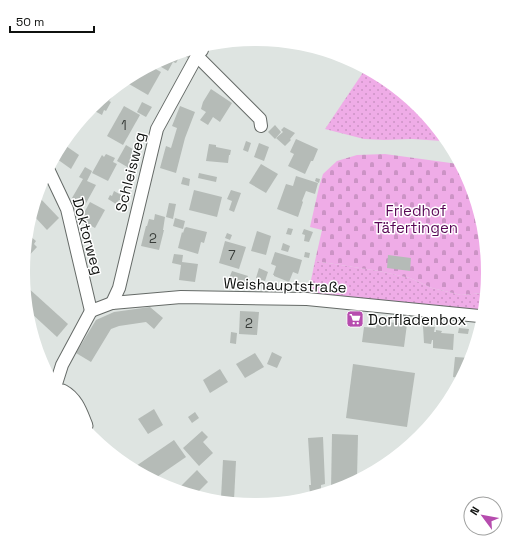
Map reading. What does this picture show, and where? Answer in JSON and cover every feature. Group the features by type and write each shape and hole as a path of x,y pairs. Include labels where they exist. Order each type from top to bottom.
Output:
{"street":[{"name":"Schleisweg","path":"199,54 260,119 261,126"},
{"name":"Schleisweg","path":"112,303 119,288 157,129 199,54"},
{"name":"Doktorweg","path":"51,176 67,209 91,311"},
{"name":"Weishauptstraße","path":"91,311 112,303 181,297 311,299 477,316"},
{"path":"57,380 62,365 91,311"},
{"path":"69,398 76,408"}],"green space":[{"path":"362,74 393,93 404,102 425,123 438,141 364,139 325,129"},
{"name":"Friedhof Täfertingen","path":"385,154 453,163 464,186 477,228 481,257 480,293 461,295 432,288 410,278 379,271 315,261 322,230 310,227 323,174 337,161 357,155"},
{"path":"315,261 379,271 410,278 432,288 461,295 480,293 477,316 307,299"}],"building":[{"path":"173,62 168,71 162,67"},
{"path":"157,70 161,72 148,95 130,85"},
{"path":"211,89 232,103 220,122 213,117 208,125 200,120 206,112 201,109 203,102"},
{"path":"110,99 109,101 111,102 106,111 104,110 102,115 97,112"},
{"path":"142,102 152,107 146,117 137,112"},
{"path":"124,106 140,115 123,145 107,136"},
{"path":"180,106 195,112 185,138 176,173 160,168 166,146 171,148 177,128 172,126"},
{"path":"275,125 281,132 275,139 268,132"},
{"path":"284,127 295,133 285,146 276,138 283,132 281,130"},
{"path":"296,139 318,149 305,174 288,166 294,154 290,152"},
{"path":"246,141 251,143 248,152 243,150"},
{"path":"259,143 269,147 264,161 254,157"},
{"path":"209,144 231,150 228,163 206,161"},
{"path":"126,145 136,151 130,161 132,162 129,168 117,161"},
{"path":"68,147 79,155 71,169 59,161"},
{"path":"106,154 115,158 113,162 117,164 108,181 92,173 102,155 104,157"},
{"path":"261,164 278,174 266,193 249,183"},
{"path":"85,167 92,171 87,181 96,185 85,205 72,198 83,179 79,177"},
{"path":"199,173 217,177 216,182 198,178"},
{"path":"296,176 318,183 315,194 306,191 298,217 277,209 286,184 293,186"},
{"path":"183,177 190,179 189,186 181,184"},
{"path":"316,178 320,179 319,183 315,181"},
{"path":"194,190 222,197 217,217 189,210"},
{"path":"231,190 241,193 234,212 229,210 232,201 227,199"},
{"path":"114,191 123,196 116,204 108,199 110,195 112,196"},
{"path":"42,200 59,218 47,230 37,219"},
{"path":"90,202 105,210 95,228 80,220"},
{"path":"169,203 176,204 173,219 166,217"},
{"path":"155,214 165,217 164,230 159,250 141,246 149,219 154,220"},
{"path":"175,218 185,221 183,229 173,226"},
{"path":"185,227 207,232 204,243 201,242 198,254 178,248 182,232 183,233"},
{"path":"288,228 293,229 291,235 286,234"},
{"path":"304,229 313,232 309,242 304,241 305,235 302,234"},
{"path":"257,231 271,236 266,255 251,251"},
{"path":"227,233 232,235 230,240 225,238"},
{"path":"33,238 36,241 34,244 37,247 30,254"},
{"path":"225,241 246,247 239,269 219,263"},
{"path":"283,243 290,246 288,252 281,250"},
{"path":"275,252 302,260 298,274 293,272 289,282 273,275 276,266 271,264"},
{"path":"305,252 310,253 309,258 304,257"},
{"path":"174,254 183,255 182,262 198,264 195,282 179,280 181,265 172,263"},
{"path":"388,255 411,258 410,271 387,268"},
{"path":"259,268 268,272 265,281 256,278"},
{"path":"232,271 248,276 245,286 228,281"},
{"path":"30,290 68,324 57,337 34,316"},
{"path":"150,307 163,318 154,329 146,322 119,326 111,329 91,362 76,353 96,320 114,312"},
{"path":"240,311 259,312 257,335 239,334"},
{"path":"377,321 407,324 404,347 362,342 364,327 376,328"},
{"path":"423,326 435,327 434,332 436,332 436,330 442,331 441,333 454,334 453,350 433,348 433,340 431,344 424,343"},
{"path":"459,328 469,329 468,334 458,333"},
{"path":"231,332 237,333 236,344 230,343"},
{"path":"272,352 282,357 277,368 267,364"},
{"path":"255,353 264,367 245,378 236,364"},
{"path":"455,357 464,358 455,377 453,377"},
{"path":"353,364 415,373 407,427 346,418"},
{"path":"220,369 228,382 210,393 203,380"},
{"path":"154,409 163,425 148,434 138,419"},
{"path":"195,412 199,418 192,423 188,417"},
{"path":"202,431 208,437 203,442 213,453 199,466 183,448"},
{"path":"332,434 358,435 357,473 331,485"},
{"path":"323,437 325,484 321,485 321,488 310,491 309,485 311,485 308,438"},
{"path":"174,440 186,457 159,475 139,464"},
{"path":"223,460 236,461 234,497 221,495"},
{"path":"197,470 208,482 200,490 182,485"}],"place":[{"name":"Dorfladenbox","path":"355,319"}]}
